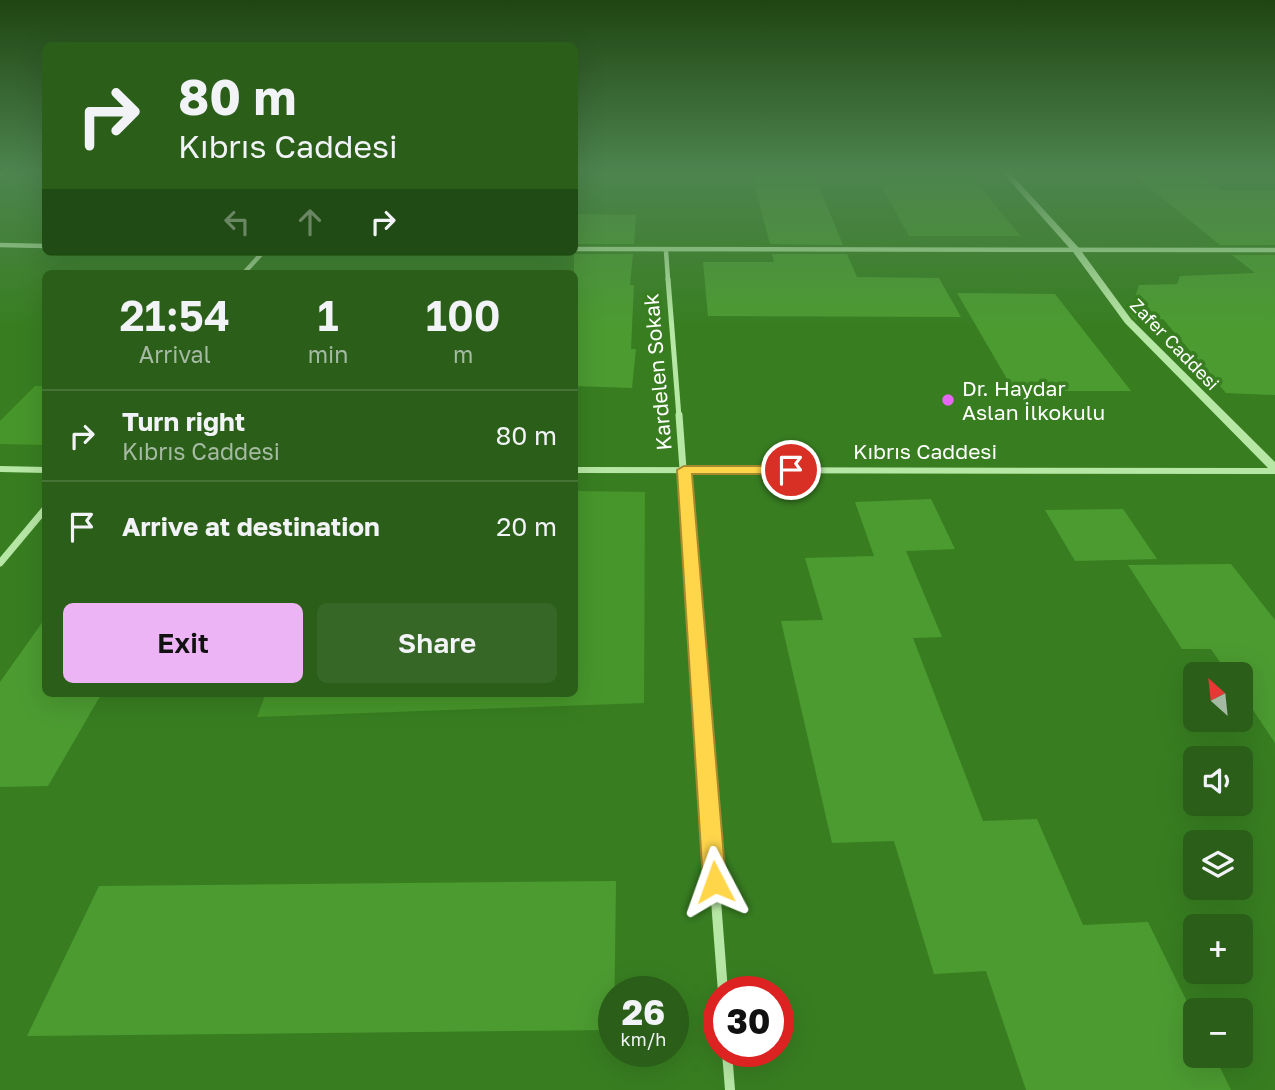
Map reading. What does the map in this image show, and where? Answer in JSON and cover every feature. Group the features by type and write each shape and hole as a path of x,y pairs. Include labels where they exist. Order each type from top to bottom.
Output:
{"street":[{"name":"Zafer Caddesi","path":"1051,223 1076,250 1128,321 1275,470"},
{"path":"0,245 42,246"},
{"path":"578,249 1275,250"},
{"name":"Kardelen Sokak","path":"666,251 722,976"},
{"path":"247,270 259,256"},
{"path":"0,470 42,470"},
{"name":"Kıbrıs Caddesi","path":"578,470 1275,470"},
{"path":"0,563 42,513"},
{"path":"728,1067 730,1090"}],"green space":[{"path":"902,223 1010,223 1021,236 909,236"},
{"path":"35,386 42,386 42,445 0,444 0,421"},
{"path":"578,491 645,492 644,703 257,717 264,697 578,697"}],"building":[{"path":"578,223 635,223 634,244 578,244"},
{"path":"764,223 834,223 843,245 770,244"},
{"path":"1193,223 1275,223 1275,245 1220,245"},
{"path":"578,254 633,254 630,285 634,285 631,349 636,349 632,388 578,386 578,270 574,270 574,256"},
{"name":"Dr. Haydar Aslan İlkokulu","path":"772,254 847,254 857,277 939,278 961,317 708,316 703,262 774,262"},
{"path":"1232,255 1275,255 1275,395 1226,393 1163,319 1136,320 1130,313 1139,285 1177,284 1180,276 1255,273"},
{"path":"957,293 1055,294 1131,391 1014,391"},
{"path":"931,499 955,549 906,551 942,637 913,638 983,821 1037,819 1083,925 1148,922 1185,998 1183,998 1183,1068 1220,1068 1231,1090 1026,1090 986,971 934,974 894,841 832,843 781,621 823,620 805,558 874,556 855,502"},
{"path":"1123,509 1157,559 1075,561 1045,510"},
{"path":"1231,564 1275,620 1275,743 1253,710 1253,662 1220,662 1211,649 1182,649 1128,565"},
{"path":"42,623 42,697 100,697 48,786 0,787 0,682"},
{"path":"616,881 615,976 598,976 598,1030 27,1036 99,886"}],"place":[{"name":"Dr. Haydar Aslan İlkokulu","path":"948,400"}],"route":[{"path":"715,882 684,470 791,470"}]}
